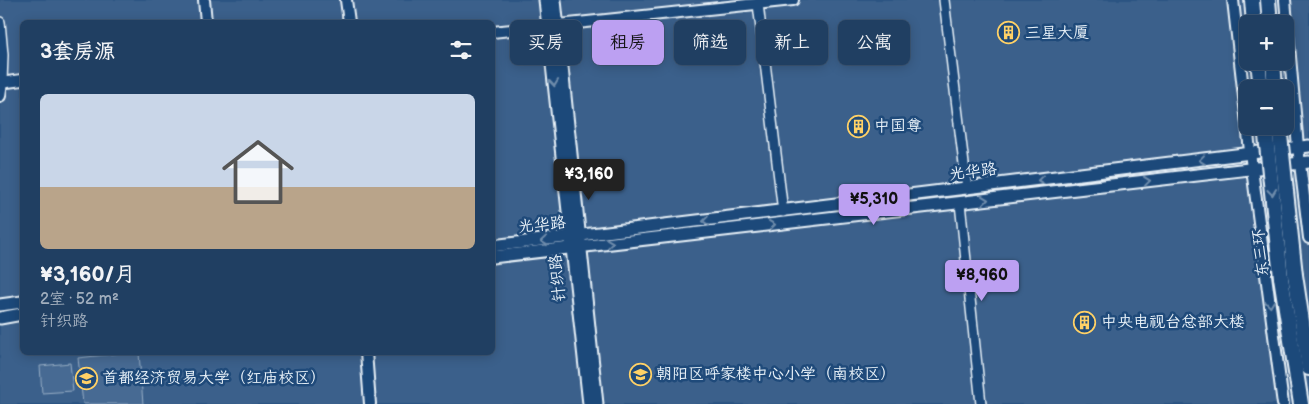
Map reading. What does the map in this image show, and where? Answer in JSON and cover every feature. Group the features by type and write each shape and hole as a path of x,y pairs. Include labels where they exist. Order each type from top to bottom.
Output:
{"highway":[{"path":"1252,0 1253,15"},
{"path":"1268,0 1269,15"},
{"name":"东三环","path":"1266,135 1288,276 1309,368"},
{"name":"东三环","path":"1280,135 1288,276 1301,404"}],"main road":[{"name":"针织路","path":"545,0 551,20"},
{"name":"针织路","path":"553,20 555,0"},
{"name":"针织路","path":"557,65 589,404"},
{"name":"光华路","path":"495,256 575,242 783,212 1304,147"},
{"name":"光华路","path":"495,246 575,242 960,203 1304,163"},
{"name":"针织路","path":"575,242 597,404"},
{"path":"0,305 20,302"},
{"path":"0,318 20,314"}],"street":[{"path":"204,0 206,20"},
{"path":"346,0 349,20"},
{"path":"582,22 793,0"},
{"path":"944,0 967,189"},
{"path":"1233,0 1250,154 1283,404"},
{"path":"1285,0 1304,147 1309,238"},
{"path":"758,4 783,212"},
{"path":"0,22 3,55 0,96"},
{"path":"495,32 510,30"},
{"path":"1,80 20,80"},
{"path":"960,203 981,404"},
{"path":"366,355 370,404"}],"shaded area":[{"path":"0,0 1309,0 1309,404 0,404"},
{"path":"104,355 139,355 143,404 83,404 78,358"},
{"path":"70,363 73,391 42,393 40,366"}],"place":[{"name":"三星大厦","path":"1009,33"},
{"name":"中国尊","path":"858,126"},
{"name":"中央电视台总部大楼","path":"1085,322"},
{"name":"朝阳区呼家楼中心小学（南校区）","path":"640,374"},
{"name":"首都经济贸易大学（红庙校区）","path":"86,378"}]}
